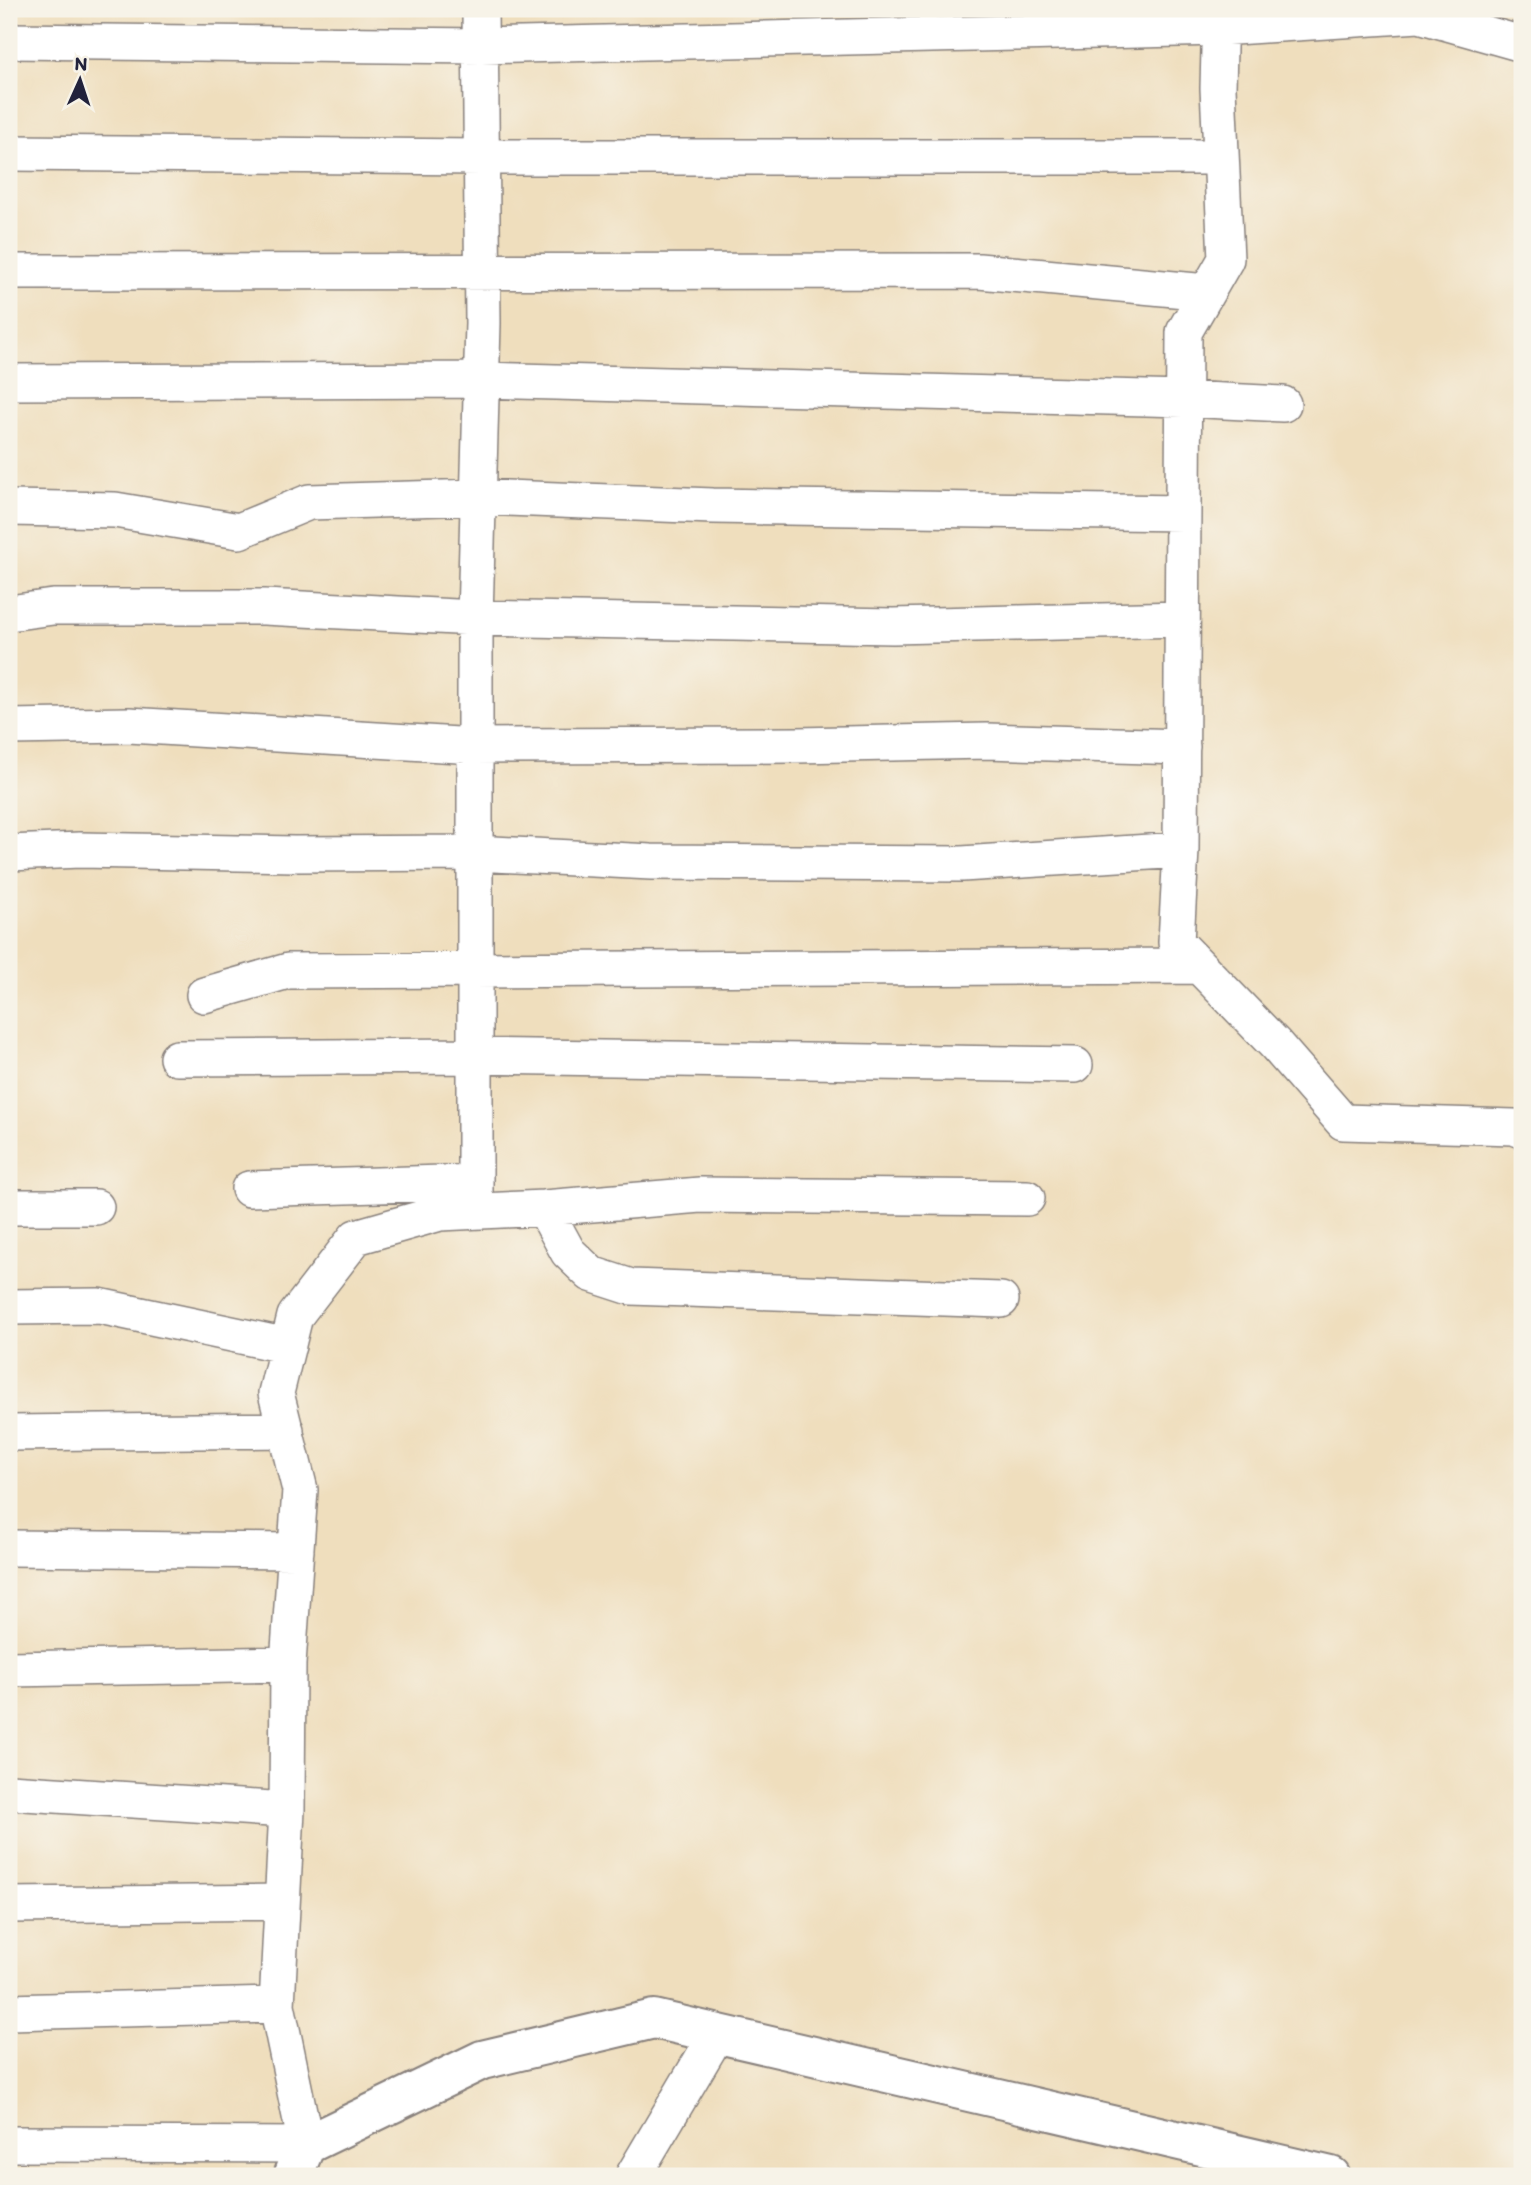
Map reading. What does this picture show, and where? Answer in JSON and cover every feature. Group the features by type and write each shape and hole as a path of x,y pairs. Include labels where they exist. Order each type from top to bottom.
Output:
{"street":[{"path":"475,1197 475,618 482,273 480,9"},
{"path":"9,41 481,46 1357,14 1419,15 1522,44"},
{"path":"1219,18 1218,88 1226,259 1184,332 1181,850 1177,942 1275,1044 1343,1122 1514,1127 1522,1130"},
{"path":"9,153 481,157 1221,157"},
{"path":"9,272 979,271 1207,292"},
{"path":"9,382 481,380 1283,404"},
{"path":"9,508 115,510 239,531 309,502 478,497 713,506 1183,513"},
{"path":"9,613 53,607 264,607 475,618 893,626 1182,619"},
{"path":"9,727 129,725 475,746 797,745 987,741 1182,747"},
{"path":"9,853 80,850 294,854 474,853 651,862 962,864 1181,850"},
{"path":"204,995 288,971 1199,966"},
{"path":"177,1058 475,1056 1075,1065"},
{"path":"249,1189 475,1197 544,1208 700,1195 1027,1198"},
{"path":"300,2161 277,2004 287,1810 288,1664 300,1490 276,1393 295,1316 356,1237 440,1213 475,1197"},
{"path":"9,1207 96,1207"},
{"path":"544,1208 568,1252 590,1274 631,1287 1000,1300"},
{"path":"9,1307 99,1306 288,1346"},
{"path":"9,1433 286,1430"},
{"path":"9,1548 296,1551"},
{"path":"9,1669 288,1664"},
{"path":"9,1792 287,1810"},
{"path":"9,1905 282,1902"},
{"path":"9,2012 277,2004"},
{"path":"9,2144 300,2161 482,2060 654,2020 1331,2176"},
{"path":"633,2176 717,2034"}]}
